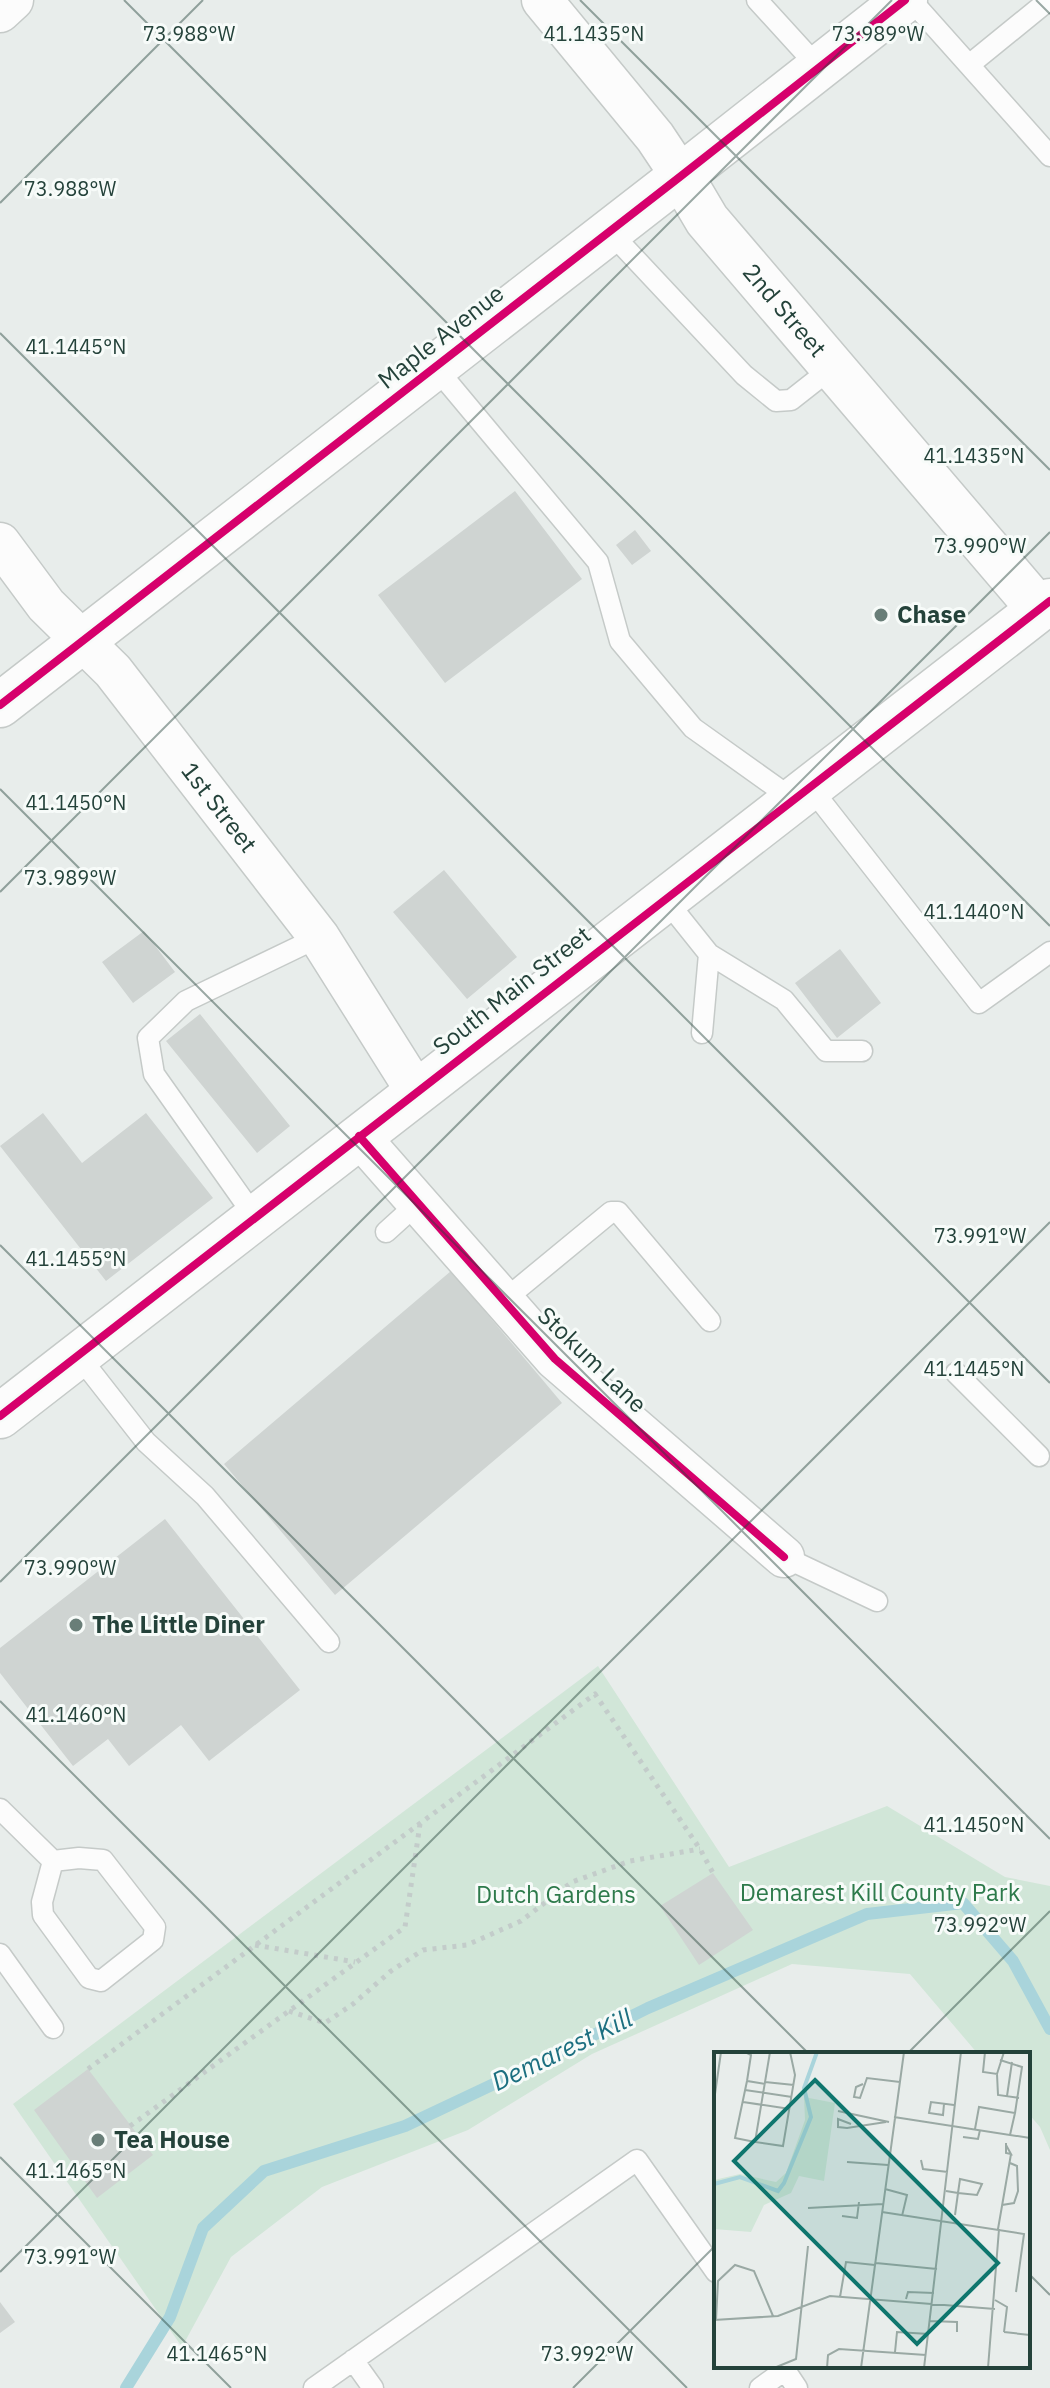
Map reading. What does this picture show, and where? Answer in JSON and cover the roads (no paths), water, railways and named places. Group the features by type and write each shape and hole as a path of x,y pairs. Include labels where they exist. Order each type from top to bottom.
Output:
{"street":[{"path":"0,12 13,0"},
{"name":"2nd Street","path":"542,0 655,137 707,220 1046,610"},
{"name":"Maple Avenue","path":"0,705 908,0"},
{"name":"1st Street","path":"0,543 46,605 113,671 319,937 416,1091"},
{"name":"South Main Street","path":"0,1416 665,899 1046,610"},
{"name":"Stokum Lane","path":"359,1136 555,1359 784,1557"}],"lane":[{"path":"757,0 819,68"},
{"path":"908,0 1050,156"},
{"path":"969,65 1049,0"},
{"path":"1034,137 1050,124"},
{"path":"610,232 744,375 776,401 791,400 833,367"},
{"path":"435,367 598,562 620,641 693,728 802,794 979,1003 1050,952"},
{"path":"665,899 709,954 784,1000 826,1051 862,1051"},
{"path":"255,1217 154,1074 148,1038 186,1001 319,937"},
{"path":"702,1033 709,954"},
{"path":"386,1232 418,1203"},
{"path":"503,1301 611,1212 618,1212 710,1321"},
{"path":"78,1355 146,1442 205,1496 329,1642"},
{"path":"956,1373 1039,1456"},
{"path":"784,1557 877,1601"},
{"path":"0,1809 53,1861"},
{"path":"79,1858 103,1860 155,1927 153,1940 101,1981 89,1978 43,1915 42,1902 53,1861 79,1858"},
{"path":"0,1954 53,2028"},
{"path":"314,2388 637,2160 714,2269"},
{"path":"353,2360 373,2388"},
{"path":"760,2388 783,2368 797,2388"}],"waterway":[{"name":"Demarest Kill","path":"126,2388 170,2317 203,2228 264,2171 405,2126 648,2008 867,1914 963,1903 1013,1961 1050,2029"}],"place":[{"name":"Chase","path":"881,615"},
{"name":"The Little Diner","path":"76,1625"},
{"name":"Tea House","path":"98,2140"}],"park label":[{"name":"Demarest Kill County Park","path":"880,1893"},
{"name":"Dutch Gardens","path":"556,1895"}]}
